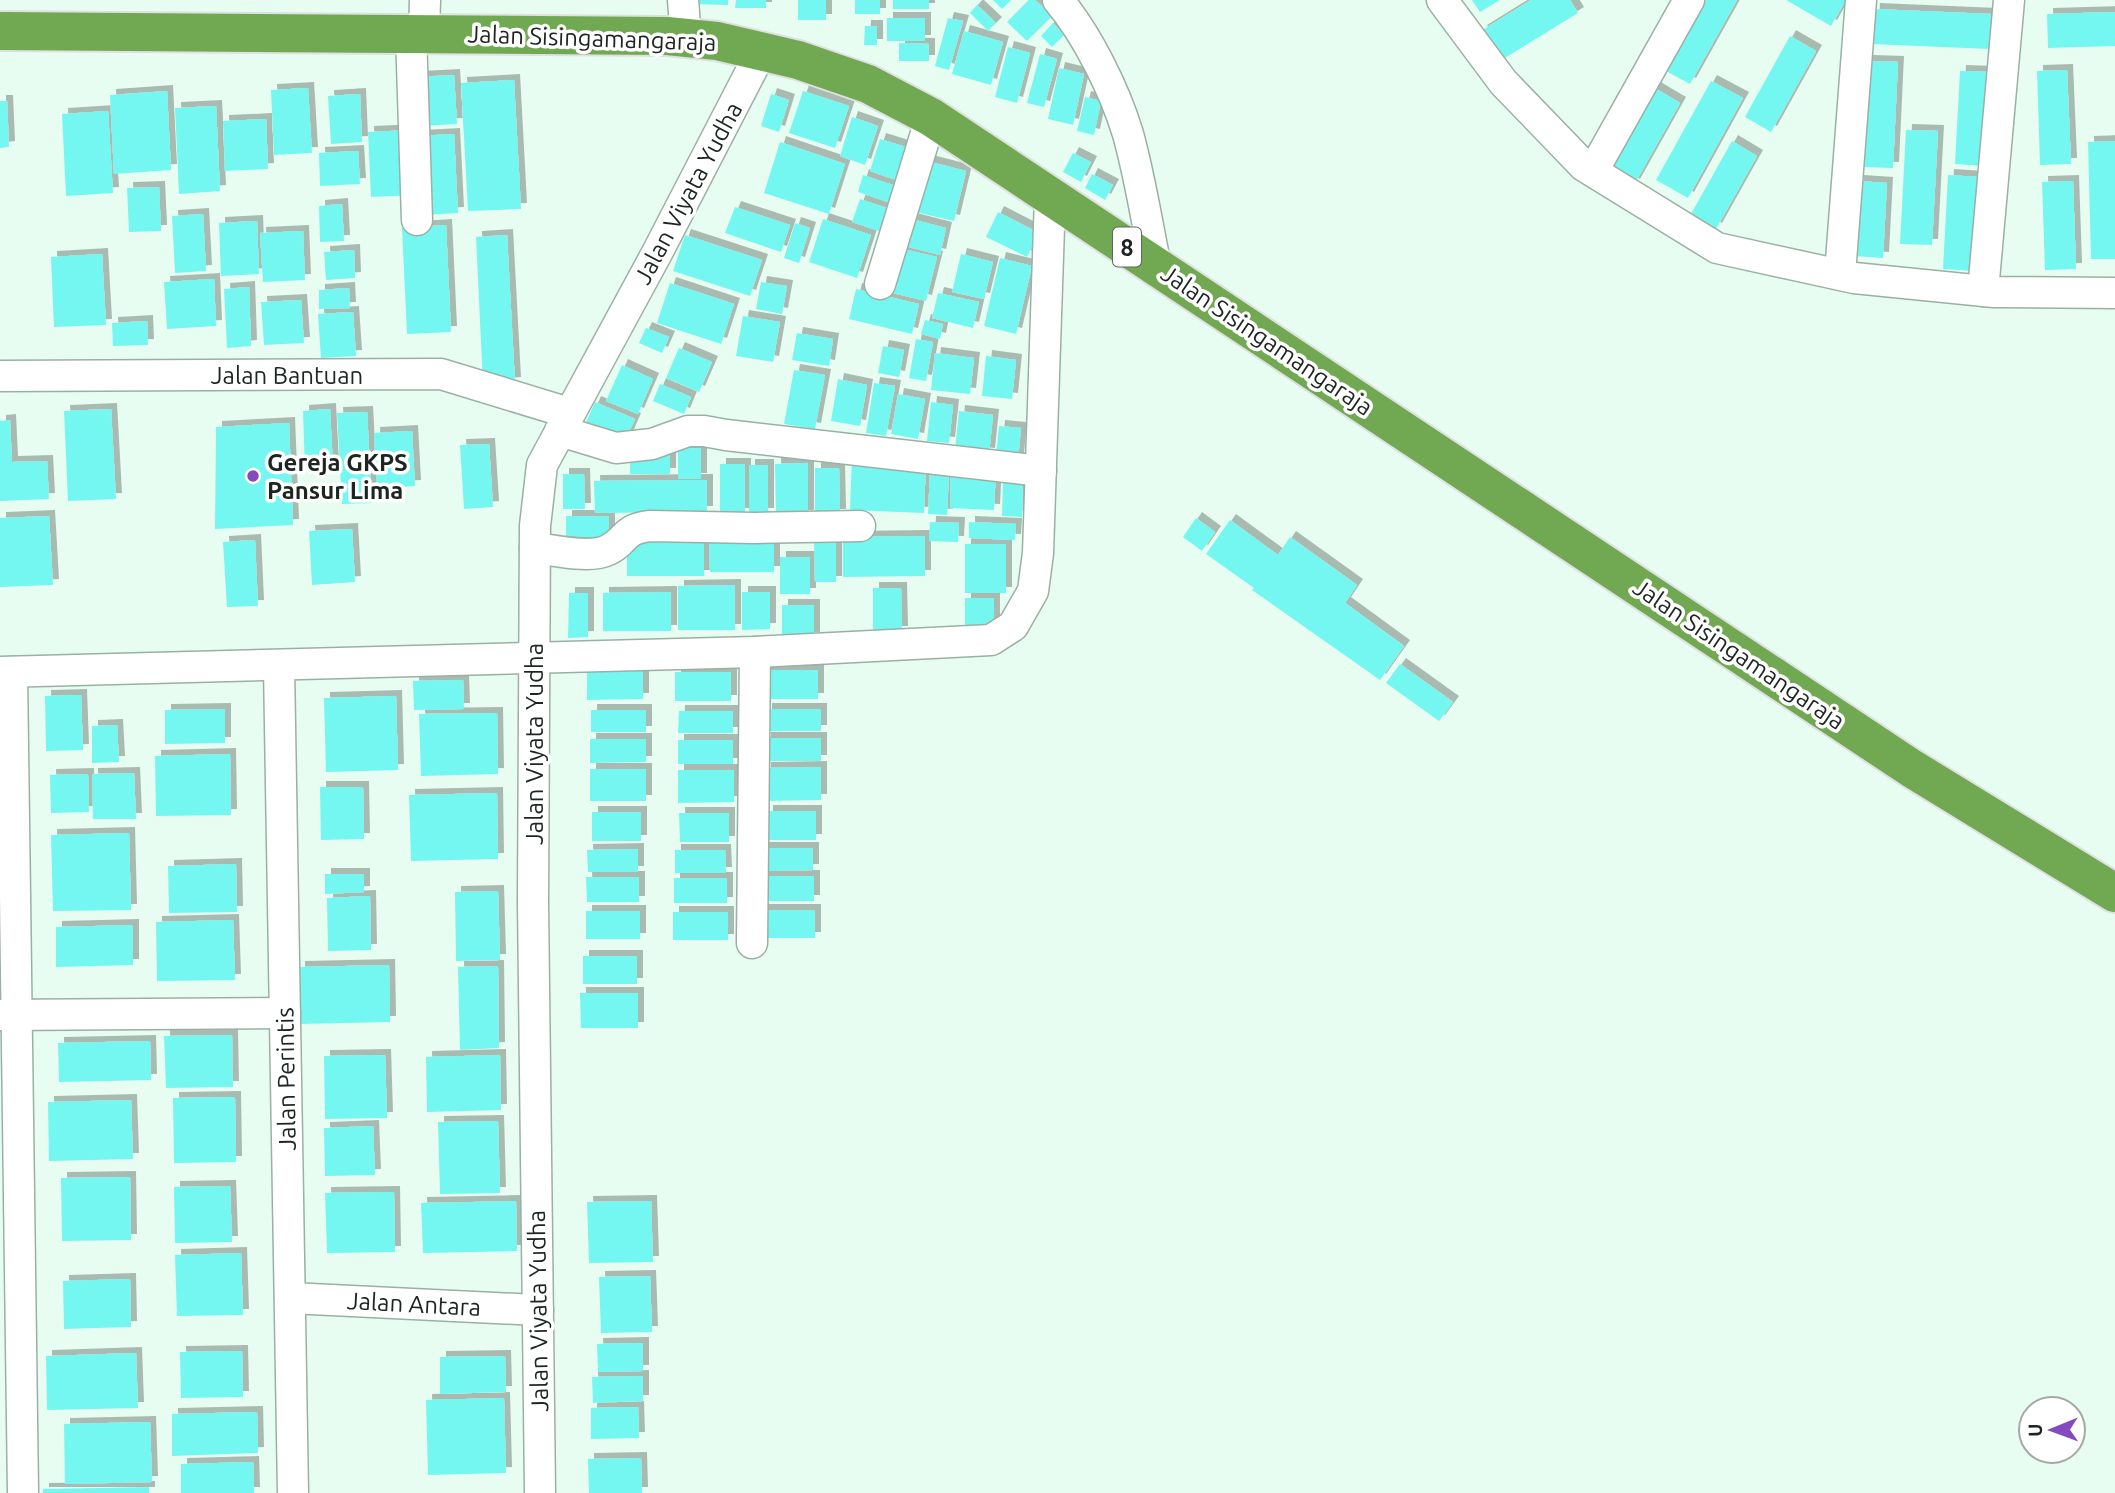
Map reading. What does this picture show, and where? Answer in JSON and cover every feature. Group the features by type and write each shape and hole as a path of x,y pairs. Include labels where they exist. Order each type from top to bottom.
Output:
{"highway":[{"name":"Jalan Sisingamangaraja","path":"0,31 420,22 685,38 762,50 868,84 931,117 1911,768 2115,893"}],"street":[{"path":"683,0 685,38"},
{"path":"1058,0 1075,19 1128,134 1156,267"},
{"path":"1442,0 1503,82 1584,166 1717,248 1840,274 1983,291 2115,293"},
{"path":"1593,172 1689,0"},
{"path":"1840,274 1861,0"},
{"path":"1983,291 2009,0"},
{"path":"417,220 420,22"},
{"name":"Jalan Viyata Yudha","path":"540,1493 534,659 535,548 542,465 657,253 762,50"},
{"path":"880,284 931,117"},
{"path":"23,1493 8,1015 6,672 755,652 991,640 1013,626 1033,591 1038,553 1050,197"},
{"name":"Jalan Bantuan","path":"0,376 441,374 564,422 616,448 652,444 688,431 704,431 1041,471"},
{"path":"535,548 595,554 609,550 635,528 650,526 860,526"},
{"path":"752,943 755,652"},
{"name":"Jalan Perintis","path":"279,666 293,1493"},
{"path":"8,1015 285,1013"},
{"name":"Jalan Antara","path":"290,1298 538,1310"}],"building":[{"path":"690,0 728,0 728,5 690,4"},
{"path":"736,0 766,0 766,8 735,8"},
{"path":"798,0 826,0 826,20 798,20"},
{"path":"855,0 880,0 880,14 855,14"},
{"path":"893,0 929,0 929,9 893,9"},
{"path":"993,0 1011,0 1002,9"},
{"path":"1029,0 1035,0 1052,16 1027,41 1007,22"},
{"path":"1472,0 1500,0 1480,12"},
{"path":"1531,0 1570,0 1578,13 1500,61 1481,31"},
{"path":"1706,0 1737,0 1690,84 1666,71"},
{"path":"1786,0 1846,0 1831,26"},
{"path":"977,5 996,23 988,31 970,13"},
{"path":"1874,9 1991,14 1989,49 1872,44"},
{"path":"2115,12 2115,46 2048,48 2047,14"},
{"path":"887,18 925,18 925,41 887,41"},
{"path":"948,18 963,21 949,70 935,66"},
{"path":"1053,23 1064,35 1052,47 1041,36"},
{"path":"865,26 877,26 877,45 864,45"},
{"path":"964,31 1003,42 991,85 952,74"},
{"path":"1790,36 1816,51 1771,132 1745,117"},
{"path":"899,43 929,44 929,61 899,61"},
{"path":"1008,47 1030,53 1017,103 995,97"},
{"path":"1040,54 1057,59 1044,107 1027,103"},
{"path":"1867,61 1898,62 1893,168 1861,167"},
{"path":"1059,68 1084,74 1073,125 1048,119"},
{"path":"2067,70 2071,164 2040,165 2037,71"},
{"path":"1960,71 1988,72 1983,166 1955,164"},
{"path":"454,75 457,124 419,126 416,77"},
{"path":"514,80 521,209 468,211 461,83"},
{"path":"1711,81 1743,98 1688,198 1656,180"},
{"path":"1653,87 1680,103 1634,185 1607,169"},
{"path":"308,88 312,153 274,155 271,90"},
{"path":"167,91 171,170 114,174 110,95"},
{"path":"803,91 849,106 835,148 789,133"},
{"path":"360,94 362,142 331,144 328,96"},
{"path":"771,94 789,100 779,132 761,126"},
{"path":"1085,97 1101,101 1094,135 1077,131"},
{"path":"0,101 7,101 9,147 0,148"},
{"path":"216,106 220,191 179,194 175,108"},
{"path":"108,111 113,193 66,196 62,114"},
{"path":"852,117 878,126 865,165 840,156"},
{"path":"266,119 268,169 225,171 223,121"},
{"path":"412,130 415,195 371,197 368,132"},
{"path":"1906,130 1938,131 1932,245 1900,244"},
{"path":"454,134 458,213 422,215 417,136"},
{"path":"880,139 909,148 899,181 870,171"},
{"path":"1732,141 1757,156 1716,229 1691,214"},
{"path":"2115,141 2115,259 2091,259 2088,142"},
{"path":"780,142 845,164 829,214 764,193"},
{"path":"358,151 360,184 320,186 319,153"},
{"path":"1073,153 1091,162 1081,182 1063,172"},
{"path":"923,160 966,171 954,221 911,211"},
{"path":"1092,174 1113,185 1105,200 1085,188"},
{"path":"863,175 902,188 897,205 858,192"},
{"path":"1948,175 1978,177 1973,271 1943,269"},
{"path":"1858,181 1887,183 1883,258 1854,256"},
{"path":"2073,181 2076,269 2045,270 2042,182"},
{"path":"159,187 161,231 129,232 127,188"},
{"path":"860,199 899,212 891,235 852,222"},
{"path":"342,204 344,241 320,242 319,206"},
{"path":"735,207 790,225 781,252 725,233"},
{"path":"998,212 1039,233 1027,257 986,237"},
{"path":"203,214 206,271 175,273 172,216"},
{"path":"907,218 946,228 940,255 901,245"},
{"path":"823,219 871,235 857,278 809,262"},
{"path":"257,221 259,274 221,276 219,223"},
{"path":"795,223 810,228 799,263 784,258"},
{"path":"446,225 451,332 407,334 402,228"},
{"path":"303,231 305,280 263,282 260,233"},
{"path":"507,235 515,383 483,385 476,237"},
{"path":"685,235 762,260 750,296 673,271"},
{"path":"895,247 937,257 926,301 884,291"},
{"path":"354,250 355,278 326,280 324,252"},
{"path":"102,254 106,325 54,327 51,257"},
{"path":"961,254 993,262 984,299 952,292"},
{"path":"1000,258 1032,266 1016,334 984,326"},
{"path":"214,279 216,326 167,329 164,282"},
{"path":"761,282 787,286 782,314 756,309"},
{"path":"670,283 734,304 721,344 657,323"},
{"path":"249,287 251,346 227,348 224,289"},
{"path":"349,288 350,308 319,309 319,290"},
{"path":"856,289 919,304 912,334 849,319"},
{"path":"938,293 979,302 973,328 932,318"},
{"path":"301,300 304,343 264,345 261,302"},
{"path":"353,312 356,356 321,358 318,314"},
{"path":"743,316 780,322 773,362 736,356"},
{"path":"925,320 943,324 940,339 921,334"},
{"path":"147,321 148,345 113,346 112,323"},
{"path":"646,328 669,337 662,353 639,343"},
{"path":"797,333 833,339 829,366 792,360"},
{"path":"916,339 933,342 926,381 909,378"},
{"path":"883,346 904,350 899,377 878,373"},
{"path":"679,348 712,362 699,392 666,378"},
{"path":"935,353 974,358 970,394 931,390"},
{"path":"986,356 1016,360 1012,399 982,396"},
{"path":"622,365 653,379 638,414 606,401"},
{"path":"794,370 825,375 815,429 784,424"},
{"path":"838,379 867,385 860,426 831,421"},
{"path":"874,383 895,386 886,436 866,433"},
{"path":"660,384 691,397 684,414 653,401"},
{"path":"898,394 925,399 918,439 891,434"},
{"path":"595,402 635,419 625,442 585,425"},
{"path":"931,402 953,405 949,443 927,441"},
{"path":"111,409 116,499 68,501 64,411"},
{"path":"330,409 333,468 305,470 303,411"},
{"path":"959,411 993,415 989,454 955,450"},
{"path":"367,412 372,503 342,504 337,413"},
{"path":"10,420 12,462 47,461 49,499 0,501 0,421"},
{"name":"Gereja GKPS Pansur Lima","path":"289,423 293,525 215,529 216,427"},
{"path":"999,426 1021,428 1018,459 996,456"},
{"path":"412,431 415,486 377,488 374,433"},
{"path":"489,444 493,507 464,509 460,445"},
{"path":"678,448 701,448 701,479 678,479"},
{"path":"630,451 670,451 670,474 630,474"},
{"path":"852,457 926,460 924,513 850,510"},
{"path":"808,463 808,516 776,516 775,464"},
{"path":"720,464 745,464 745,514 720,514"},
{"path":"749,465 768,465 768,514 749,514"},
{"path":"951,467 996,469 994,510 950,508"},
{"path":"815,468 839,468 840,515 815,515"},
{"path":"930,471 949,472 947,515 928,514"},
{"path":"563,474 584,474 585,509 563,509"},
{"path":"707,480 707,512 595,513 594,481"},
{"path":"1003,481 1023,482 1022,517 1002,516"},
{"path":"49,516 53,585 0,587 0,518"},
{"path":"566,516 609,516 609,545 566,545"},
{"path":"1196,518 1215,532 1202,551 1183,537"},
{"path":"1230,520 1278,555 1290,537 1357,585 1345,603 1404,646 1380,680 1252,590 1254,588 1206,554"},
{"path":"930,522 959,523 958,542 929,541"},
{"path":"969,522 1016,524 1015,540 969,538"},
{"path":"352,529 355,582 312,585 309,531"},
{"path":"925,536 925,576 843,577 843,537"},
{"path":"774,538 774,572 710,572 709,539"},
{"path":"255,540 258,606 227,607 223,542"},
{"path":"627,541 704,541 704,576 627,576"},
{"path":"814,542 836,543 836,582 815,582"},
{"path":"965,544 1006,544 1006,593 965,593"},
{"path":"780,557 810,557 810,594 780,594"},
{"path":"735,585 735,630 678,630 678,586"},
{"path":"873,588 901,588 902,632 873,632"},
{"path":"671,592 671,631 603,631 603,593"},
{"path":"742,592 770,592 770,629 742,630"},
{"path":"569,593 588,593 588,637 568,638"},
{"path":"965,598 994,598 994,631 965,631"},
{"path":"782,605 814,605 814,638 782,638"},
{"path":"1400,664 1453,702 1439,721 1386,683"},
{"path":"762,670 818,670 818,699 762,699"},
{"path":"587,671 643,671 643,699 587,700"},
{"path":"675,672 731,672 731,701 675,701"},
{"path":"463,680 464,709 414,710 413,681"},
{"path":"81,695 83,750 46,751 45,696"},
{"path":"396,696 398,770 326,772 324,698"},
{"path":"225,709 225,743 165,744 165,710"},
{"path":"766,709 821,709 821,731 766,731"},
{"path":"591,710 646,710 646,732 591,732"},
{"path":"679,711 733,711 733,733 678,733"},
{"path":"497,713 498,774 421,776 419,714"},
{"path":"117,725 119,762 92,763 92,726"},
{"path":"765,738 821,738 821,761 765,761"},
{"path":"590,739 646,739 646,762 590,763"},
{"path":"678,740 733,740 733,764 678,764"},
{"path":"230,754 231,815 156,816 155,756"},
{"path":"821,767 821,800 765,801 765,768"},
{"path":"590,769 646,769 646,801 590,801"},
{"path":"678,770 734,770 734,802 678,803"},
{"path":"134,773 136,819 93,819 92,774"},
{"path":"88,774 89,812 51,813 50,775"},
{"path":"320,787 363,787 364,839 321,840"},
{"path":"497,793 498,859 411,861 409,795"},
{"path":"767,811 816,811 816,840 767,840"},
{"path":"592,812 641,812 641,841 592,841"},
{"path":"679,813 729,813 729,842 680,842"},
{"path":"129,833 131,910 53,911 51,835"},
{"path":"762,848 813,848 813,870 763,871"},
{"path":"638,849 638,872 588,872 587,850"},
{"path":"675,850 725,850 726,873 675,873"},
{"path":"236,864 237,912 169,913 168,866"},
{"path":"325,874 364,874 364,892 325,894"},
{"path":"761,876 814,876 814,901 761,901"},
{"path":"586,877 639,877 639,902 587,902"},
{"path":"674,878 727,878 727,903 674,903"},
{"path":"498,891 500,960 456,961 455,892"},
{"path":"370,896 371,950 328,951 327,898"},
{"path":"761,910 815,910 815,938 761,938"},
{"path":"586,911 640,911 640,939 586,939"},
{"path":"673,912 728,912 728,940 673,940"},
{"path":"233,920 235,980 157,981 156,922"},
{"path":"133,925 133,965 56,967 56,927"},
{"path":"583,956 637,956 637,984 583,984"},
{"path":"389,965 390,1022 300,1024 299,967"},
{"path":"498,966 499,1048 460,1050 458,967"},
{"path":"580,993 638,993 638,1028 581,1028"},
{"path":"232,1035 233,1087 166,1088 164,1036"},
{"path":"150,1041 151,1080 59,1082 58,1043"},
{"path":"385,1055 387,1118 325,1119 324,1056"},
{"path":"500,1055 501,1110 427,1112 426,1057"},
{"path":"235,1097 236,1162 174,1163 173,1098"},
{"path":"131,1100 133,1159 49,1161 48,1102"},
{"path":"498,1121 500,1193 440,1194 438,1122"},
{"path":"373,1126 375,1175 325,1176 324,1128"},
{"path":"130,1177 131,1240 62,1241 61,1178"},
{"path":"230,1186 232,1242 175,1243 174,1187"},
{"path":"394,1192 395,1252 327,1253 325,1193"},
{"path":"516,1201 517,1251 423,1253 421,1203"},
{"path":"651,1201 653,1262 589,1263 587,1202"},
{"path":"241,1253 243,1315 177,1316 175,1255"},
{"path":"650,1276 652,1332 601,1333 599,1277"},
{"path":"130,1279 131,1327 64,1329 63,1281"},
{"path":"643,1343 643,1371 598,1372 597,1344"},
{"path":"242,1351 243,1397 181,1398 180,1352"},
{"path":"136,1353 138,1408 47,1410 46,1356"},
{"path":"505,1356 506,1392 440,1394 440,1357"},
{"path":"643,1376 643,1401 593,1403 592,1377"},
{"path":"504,1398 506,1473 428,1475 426,1400"},
{"path":"638,1407 639,1438 591,1439 591,1408"},
{"path":"257,1412 258,1453 172,1456 172,1414"},
{"path":"150,1422 152,1482 65,1484 64,1424"},
{"path":"641,1458 642,1493 589,1493 588,1459"},
{"path":"253,1462 254,1493 181,1493 181,1464"},
{"path":"149,1487 149,1493 43,1493 43,1489"}],"place":[{"name":"Gereja GKPS Pansur Lima","path":"253,476"}]}
